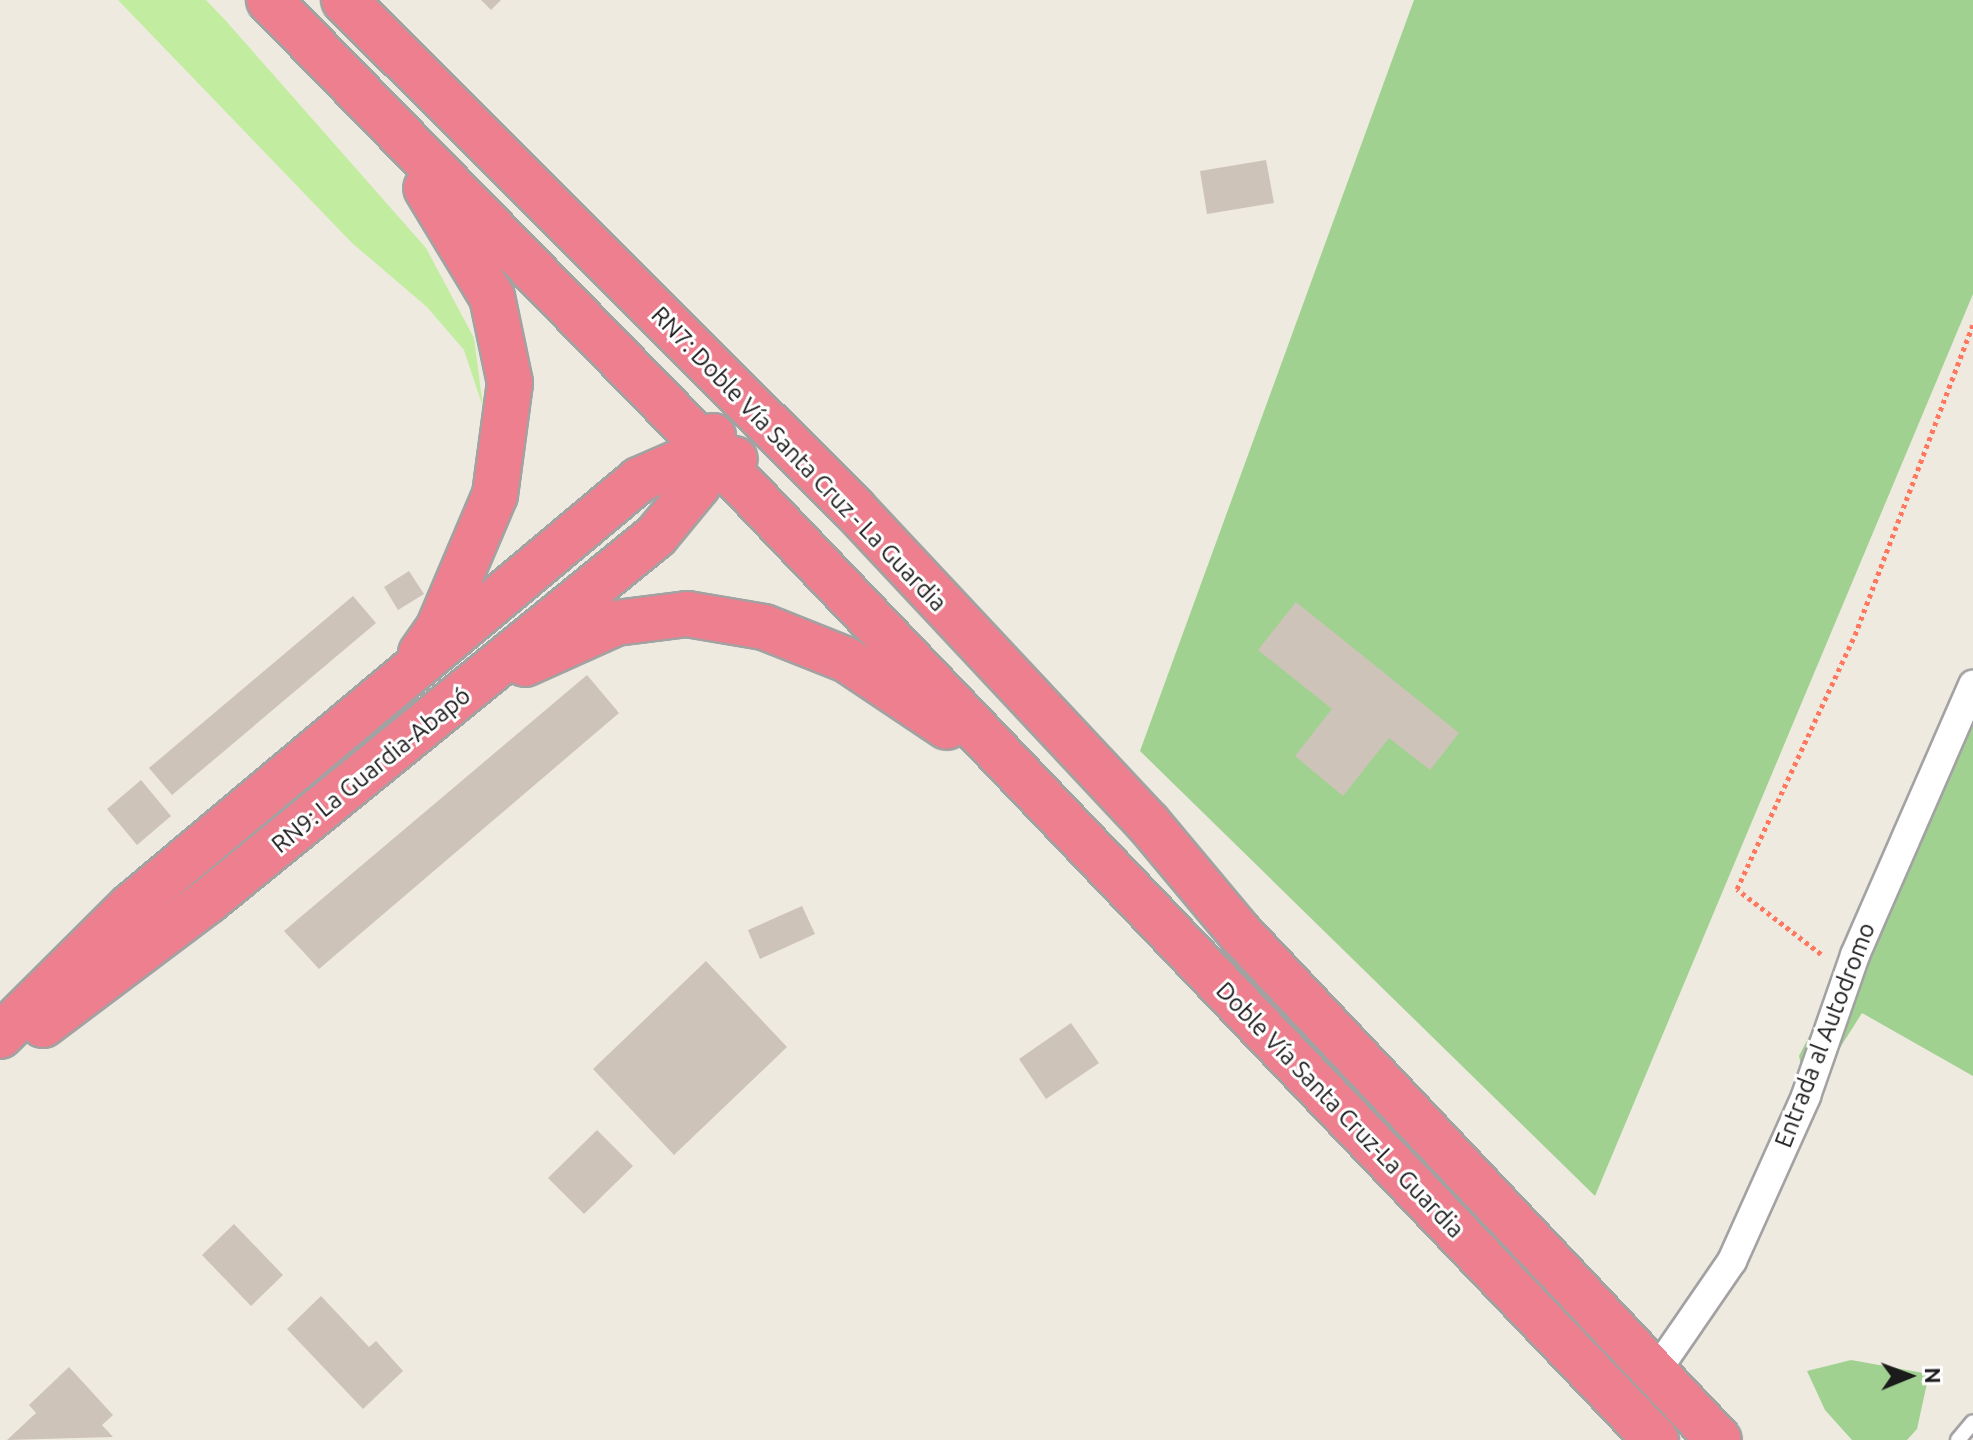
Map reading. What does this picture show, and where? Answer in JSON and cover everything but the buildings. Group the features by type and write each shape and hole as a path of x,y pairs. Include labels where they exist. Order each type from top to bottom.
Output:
{"highway":[{"path":"269,0 714,455 1024,781"},
{"path":"306,38 342,0"},
{"name":"RN7: Doble Vía Santa Cruz - La Guardia","path":"342,0 854,509 1148,823 1240,933"},
{"path":"377,112 492,297 510,383 495,495 438,629 397,686"},
{"path":"672,328 706,388 714,455"},
{"name":"RN9: La Guardia-Abapó","path":"0,1036 131,906 639,480 682,461 714,455 763,464 854,509"},
{"name":"RN9: La Guardia-Abapó","path":"0,1058 209,900 656,536 698,485 714,455"},
{"path":"469,691 616,623 687,614 764,627 847,660 1024,781"},
{"name":"Doble Vía Santa Cruz-La Guardia","path":"1024,781 1656,1440"},
{"name":"Doble Vía Santa Cruz-La Guardia","path":"1240,933 1719,1440"}],"street":[{"name":"Entrada al Autodromo","path":"1655,1373 1732,1261 1806,1096 1847,978 1973,685"}],"lane":[{"path":"1958,1440 1973,1422"}],"path":[{"path":"1847,978 1737,889 1855,635 1973,325"}],"green space":[{"path":"118,0 206,0 226,21 426,248 474,338 483,407 464,350 427,307 352,243"},
{"path":"1414,0 1973,0 1973,294 1595,1196 1140,751"},
{"path":"1973,717 1973,1076 1862,1013 1808,1098 1799,1056"},
{"path":"1851,1360 1929,1374 1917,1429 1907,1440 1852,1440 1825,1410 1807,1371"}]}
